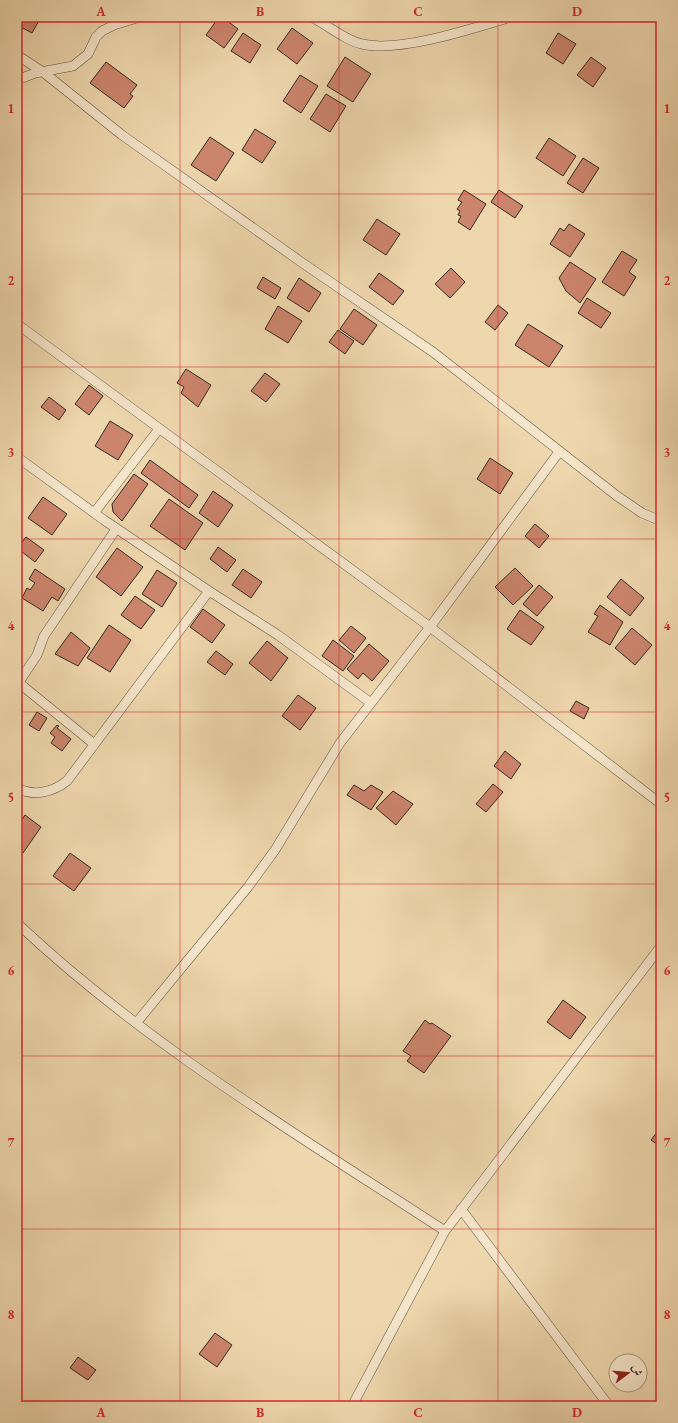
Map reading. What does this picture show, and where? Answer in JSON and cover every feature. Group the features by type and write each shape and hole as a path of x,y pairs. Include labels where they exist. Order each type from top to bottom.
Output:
{"street":[{"path":"17,80 43,72 73,66 88,54 96,37 102,31 114,25 140,17"},
{"path":"311,17 360,44 374,45 399,44 456,33 511,17"},
{"path":"657,17 661,20"},
{"path":"17,54 43,72 135,144 304,264 433,352 559,452 642,513 661,521"},
{"path":"17,324 430,627 661,804"},
{"path":"94,513 159,429"},
{"path":"137,1022 248,887 271,856 328,760 430,627 559,452"},
{"path":"17,457 116,529 278,635 371,703"},
{"path":"94,744 18,684 37,656 44,636 116,529"},
{"path":"17,788 26,792 36,793 60,787 67,781 209,591"},
{"path":"17,923 51,955 184,1060 445,1231"},
{"path":"352,1406 445,1231 661,946"},
{"path":"461,1210 609,1406"}],"building":[{"path":"17,17 41,17 32,33 17,25"},
{"path":"219,17 222,17 238,29 224,48 206,35"},
{"path":"292,28 313,43 297,64 277,49"},
{"path":"243,33 261,45 250,63 231,51"},
{"path":"558,33 576,44 563,64 546,53"},
{"path":"345,57 371,74 353,102 327,86"},
{"path":"591,57 606,68 593,87 577,75"},
{"path":"106,62 137,85 130,94 133,96 124,108 90,83"},
{"path":"300,75 318,86 301,113 283,101"},
{"path":"326,94 346,106 330,132 310,119"},
{"path":"255,129 276,142 262,163 242,150"},
{"path":"210,137 234,153 216,181 191,165"},
{"path":"549,138 576,156 563,176 536,158"},
{"path":"583,158 599,168 583,193 567,183"},
{"path":"464,190 486,204 470,230 458,222 461,216 458,215 460,211 457,209 462,202 458,200"},
{"path":"499,190 523,206 515,218 491,202"},
{"path":"377,219 400,234 386,255 363,240"},
{"path":"569,224 585,234 570,257 550,244 560,228 564,231"},
{"path":"622,251 637,260 629,272 636,277 624,296 602,282"},
{"path":"570,262 596,279 580,303 566,291 559,278"},
{"path":"451,268 465,282 450,298 435,284"},
{"path":"379,273 404,291 393,305 369,287"},
{"path":"263,277 281,288 275,299 257,288"},
{"path":"299,278 321,293 309,312 287,298"},
{"path":"587,298 611,313 601,328 578,313"},
{"path":"498,305 508,313 495,330 485,322"},
{"path":"278,306 302,321 288,343 265,329"},
{"path":"354,309 377,325 363,345 340,329"},
{"path":"528,324 563,346 549,367 515,345"},
{"path":"338,330 354,341 345,354 329,342"},
{"path":"186,369 211,385 198,407 181,393 184,387 177,383"},
{"path":"265,373 280,384 266,402 251,391"},
{"path":"89,385 103,396 89,415 75,404"},
{"path":"49,397 66,410 59,420 41,407"},
{"path":"110,421 133,435 118,460 95,446"},
{"path":"490,458 513,473 500,494 477,479"},
{"path":"150,460 198,495 189,508 141,473"},
{"path":"134,474 148,484 122,521 113,512 112,504"},
{"path":"213,491 233,505 218,527 199,513"},
{"path":"43,497 67,514 52,535 28,518"},
{"path":"169,499 203,523 185,550 150,526"},
{"path":"535,524 549,536 539,548 525,536"},
{"path":"26,537 44,550 35,562 17,548"},
{"path":"218,547 236,560 227,572 210,559"},
{"path":"117,548 143,567 121,596 96,577"},
{"path":"515,568 533,586 513,605 495,587"},
{"path":"35,569 65,589 58,601 52,597 43,611 22,598 27,588 30,590 35,583 29,579"},
{"path":"243,569 262,582 251,598 232,585"},
{"path":"157,570 177,583 162,607 142,594"},
{"path":"621,579 644,598 630,616 607,597"},
{"path":"539,585 553,597 537,616 523,604"},
{"path":"135,596 155,610 141,629 121,615"},
{"path":"600,605 623,622 610,645 588,632 598,616 594,614"},
{"path":"203,609 225,625 212,643 190,627"},
{"path":"520,610 544,627 531,645 507,629"},
{"path":"109,625 131,640 110,672 87,658"},
{"path":"351,626 366,638 354,653 339,640"},
{"path":"632,628 652,645 635,665 615,648"},
{"path":"71,632 90,648 78,666 55,654"},
{"path":"333,640 354,656 343,671 322,656"},
{"path":"267,641 288,658 271,681 249,663"},
{"path":"369,644 389,661 372,681 363,673 358,679 347,669"},
{"path":"216,651 233,664 225,675 207,662"},
{"path":"298,695 316,708 300,730 282,716"},
{"path":"576,701 589,708 584,719 570,711"},
{"path":"37,712 47,718 39,731 29,725"},
{"path":"57,725 59,726 57,728 71,739 62,751 51,743 55,737 50,733"},
{"path":"505,751 521,764 511,779 494,766"},
{"path":"493,784 503,792 486,812 476,804"},
{"path":"354,785 364,791 371,785 383,792 371,810 347,795"},
{"path":"393,791 413,804 396,825 376,808"},
{"path":"25,815 41,827 23,853 17,849 17,827"},
{"path":"70,853 91,868 74,891 53,876"},
{"path":"563,1000 586,1017 570,1039 547,1022"},
{"path":"425,1020 451,1036 424,1073 407,1061 411,1056 403,1051"},
{"path":"661,1127 661,1147 651,1140"},
{"path":"215,1333 232,1345 217,1367 199,1354"},
{"path":"78,1357 96,1370 88,1380 70,1368"}]}
